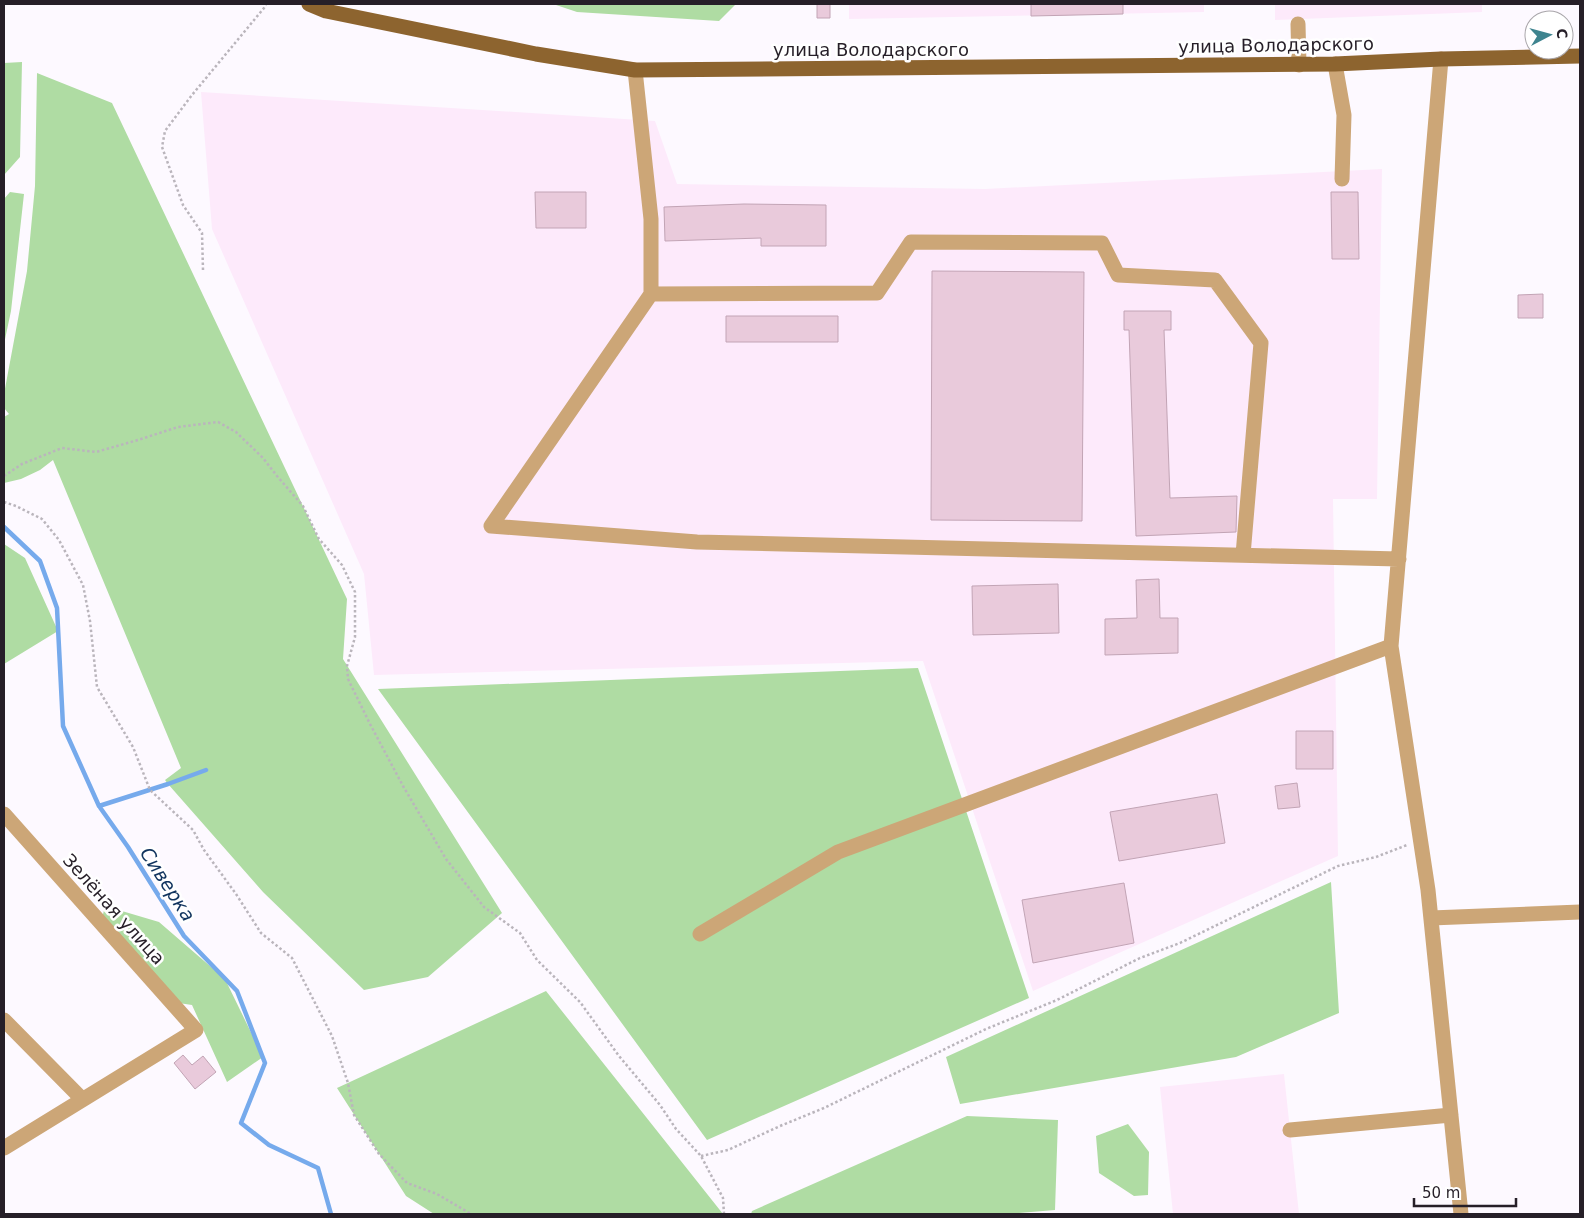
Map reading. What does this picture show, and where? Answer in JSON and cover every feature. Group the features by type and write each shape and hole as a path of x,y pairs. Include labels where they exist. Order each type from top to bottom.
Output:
{"main road":[{"name":"улица Володарского","path":"309,4 326,10 536,54 635,70 1335,64 1441,59 1580,56"}],"street":[{"path":"1298,24 1299,64"},
{"path":"1441,59 1391,646 1431,918 1461,1214"},
{"path":"1335,64 1344,115 1342,179"},
{"path":"635,70 652,219 651,294 491,526 697,542 1398,559"},
{"path":"651,294 877,293 911,242 1102,243 1118,275 1215,280 1261,344 1242,555"},
{"path":"700,934 838,852 1391,646"},
{"name":"Зелёная улица","path":"4,814 196,1030 82,1099"},
{"path":"1431,918 1580,912"},
{"path":"4,1020 82,1099 4,1148"},
{"path":"1290,1130 1451,1116"}],"path":[{"path":"203,270 202,233 183,205 162,147 166,131 192,95 266,4"},
{"path":"4,476 22,464 62,448 96,452 178,427 218,422 236,432 263,458 303,506 318,539 342,565 355,592 355,637 347,666 348,679 399,778 446,859 484,907 520,933 537,960 580,1002 619,1056 660,1105 676,1129 701,1156 723,1198 724,1214"},
{"path":"4,502 42,519 59,540 83,585 90,621 97,687 133,747 150,790 193,830 204,850 261,933 292,958 332,1036 348,1083 354,1115 379,1154 407,1183 437,1194 471,1214"},
{"path":"701,1156 728,1150 824,1108 986,1029 1057,1000 1140,958 1180,943 1338,866 1376,856 1420,840"}],"shaded area":[{"path":"849,4 1204,4 1204,12 849,19"},
{"path":"1275,4 1482,4 1482,12 1275,20"},
{"path":"201,92 655,121 677,184 985,189 1382,169 1377,499 1333,499 1338,856 1033,991 923,661 374,675 364,574 212,229"},
{"path":"1284,1074 1299,1214 1173,1214 1160,1087"}],"green space":[{"path":"553,4 736,4 719,21 577,12"},
{"path":"22,62 20,157 4,175 4,63"},
{"path":"37,73 112,103 347,599 343,659 502,913 428,977 364,990 263,892 168,784 165,780 181,768 53,460 40,470 21,479 4,483 4,417 9,414 4,408 4,394 27,271 35,186"},
{"path":"10,192 24,194 11,311 4,344 4,199"},
{"path":"4,544 25,558 58,631 4,664"},
{"path":"918,668 1029,998 707,1140 378,689"},
{"path":"1331,882 1339,1013 1236,1057 960,1104 946,1057"},
{"path":"105,906 159,922 225,979 263,1057 227,1082 192,1005 165,1001 99,931"},
{"path":"546,991 723,1214 434,1214 406,1196 337,1088"},
{"path":"967,1116 1058,1120 1055,1210 1008,1214 751,1214 752,1211"},
{"path":"1128,1124 1149,1152 1148,1195 1134,1196 1099,1173 1096,1136"}],"building":[{"path":"817,4 830,4 830,18 817,18"},
{"path":"1031,4 1123,4 1123,14 1031,16"},
{"path":"535,192 586,192 586,228 536,228"},
{"path":"1331,192 1358,192 1359,259 1332,259"},
{"path":"744,204 826,205 826,246 761,246 761,238 665,241 664,207"},
{"path":"932,271 1084,272 1082,521 931,520"},
{"path":"1543,294 1543,318 1518,318 1518,295"},
{"path":"1124,311 1171,311 1171,330 1164,330 1170,498 1237,496 1236,532 1136,536 1129,330 1124,330"},
{"path":"726,316 838,316 838,342 726,342"},
{"path":"1159,579 1160,618 1178,618 1178,653 1105,655 1105,619 1137,618 1136,580"},
{"path":"1058,584 1059,633 973,635 972,586"},
{"path":"1296,731 1333,731 1333,769 1296,769"},
{"path":"1297,783 1300,807 1278,809 1275,786"},
{"path":"1217,794 1225,843 1119,861 1110,812"},
{"path":"1124,883 1134,943 1033,963 1022,900"},
{"path":"183,1055 192,1065 203,1056 216,1072 195,1089 174,1063"}],"waterway":[{"name":"Сиверка","path":"4,527 40,561 57,608 63,726 99,806 128,847 184,936 237,991 265,1063 241,1123 269,1145 318,1168 331,1214"},
{"path":"99,806 206,770"}]}
